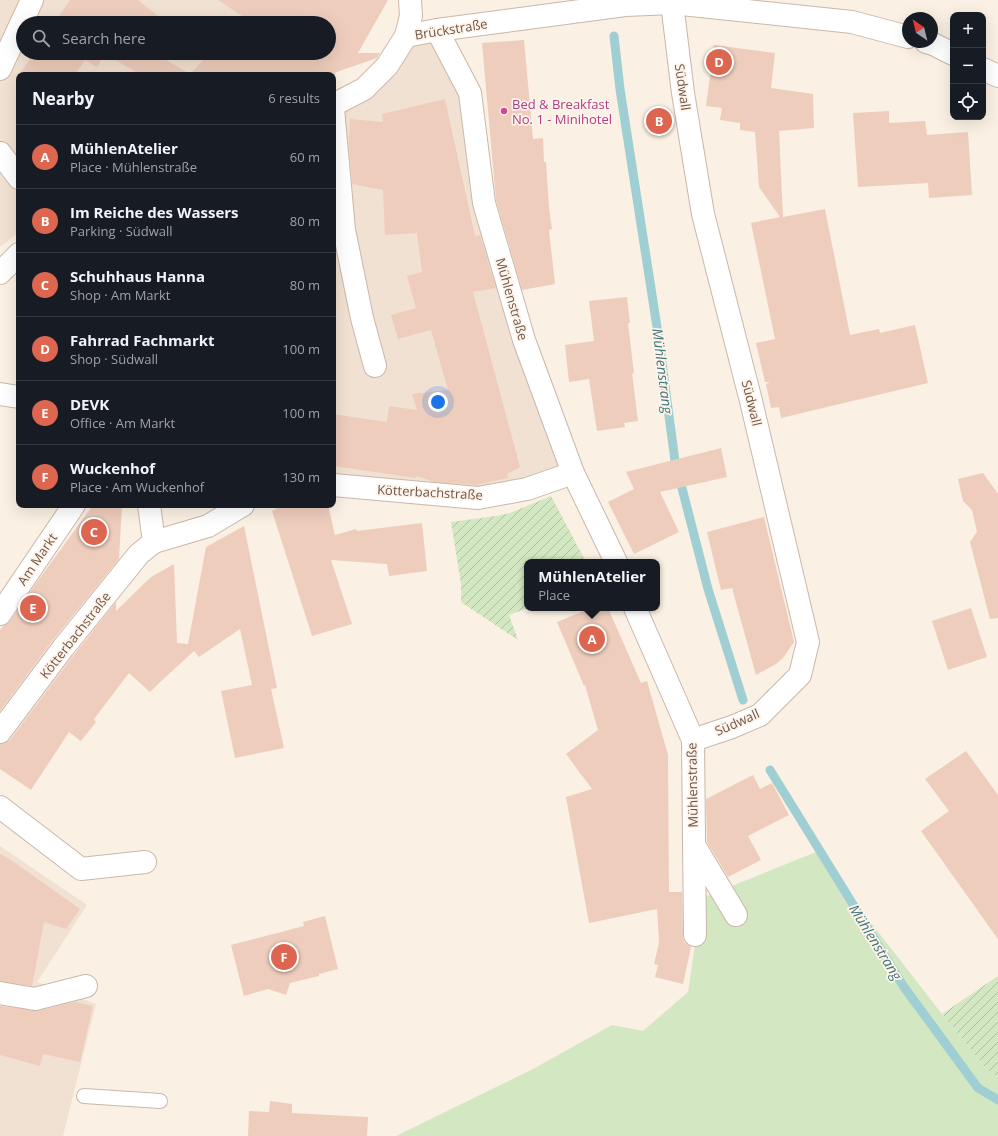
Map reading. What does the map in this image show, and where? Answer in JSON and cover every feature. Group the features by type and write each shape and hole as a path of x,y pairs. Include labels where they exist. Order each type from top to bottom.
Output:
{"street":[{"path":"25,16 32,0"},
{"path":"406,36 411,16 410,0"},
{"name":"Brückstraße","path":"336,103 364,89 387,66 406,36 437,30 625,5 672,1 852,22 902,35"},
{"name":"Südwall","path":"672,1 683,94 703,214 752,401 808,642 800,675 760,715 732,727 693,740"},
{"name":"Mühlenstraße","path":"437,30 470,93 484,203 524,340 573,473 615,559"},
{"path":"0,70 16,35"},
{"path":"938,46 950,52"},
{"path":"986,70 998,76"},
{"path":"336,142 344,230 362,318 375,366"},
{"path":"0,153 16,174"},
{"path":"0,273 16,257"},
{"path":"0,394 16,397"},
{"name":"Kötterbachstraße","path":"336,485 478,498 527,489 573,473"},
{"name":"Am Markt","path":"0,614 72,508"},
{"path":"149,508 154,542"},
{"name":"Kötterbachstraße","path":"0,732 63,648 139,554 154,542 208,526 239,508"},
{"name":"Mühlenstraße","path":"637,611 693,740 693,844 736,915"},
{"path":"0,807 80,869 145,862"},
{"path":"693,844 695,935"},
{"path":"0,992 35,999 86,986"}],"lane":[{"path":"84,1096 160,1100"}],"shaded area":[{"path":"0,0 356,0 358,30 336,74 336,72 16,72 16,234 0,247"},
{"path":"437,30 470,93 484,203 573,473 527,489 336,485 336,102 406,36"},
{"path":"0,846 87,905 37,982 96,1004 63,1136 0,1136"}],"green space":[{"path":"551,496 584,559 524,559 524,609 509,615 518,640 461,602 461,584 451,522 510,513"},
{"path":"816,852 988,1071 998,1077 998,1136 396,1136 533,1069 612,1025 643,1031 688,992 702,898"},
{"path":"998,976 998,1077 988,1071 942,1014"}],"building":[{"path":"70,0 138,0 158,16 59,16"},
{"path":"218,0 388,0 358,53 380,53 377,58 336,72 192,72 203,60 336,60 336,16 242,16"},
{"path":"524,40 533,139 543,138 544,162 546,162 552,229 549,230 555,284 522,290 496,200 482,43"},
{"path":"714,45 775,53 771,88 813,94 814,128 779,131 783,217 825,209 850,335 879,329 880,333 915,325 928,383 781,418 779,407 771,408 766,384 770,382 765,382 756,343 775,339 751,223 780,217 759,187 755,132 740,130 740,123 720,120 722,108 706,106"},
{"path":"29,60 85,60 77,72 21,72"},
{"path":"85,60 101,60 97,67"},
{"path":"115,60 166,60 187,72 136,72"},
{"path":"445,99 475,236 480,235 496,288 473,292 520,467 507,474 508,478 476,485 435,482 416,476 416,478 336,466 336,414 387,422 389,406 417,410 412,394 448,390 431,330 398,339 391,315 416,308 407,276 422,272 417,233 385,235 383,190 352,184 349,142 350,119 383,122 382,114"},
{"path":"889,111 889,123 925,121 927,135 968,132 972,195 929,198 928,183 858,187 853,113"},
{"path":"627,297 630,323 628,323 634,374 632,373 638,421 624,423 625,427 597,431 589,379 569,382 565,345 594,341 589,301"},
{"path":"721,448 727,477 660,492 679,532 634,554 608,502 634,489 626,472"},
{"path":"983,473 998,494 998,618 990,619 970,542 977,532 972,510 963,501 958,479"},
{"path":"91,508 122,508 119,559 53,640 0,711 0,630 10,621"},
{"path":"278,508 329,508 335,535 356,529 357,531 422,523 427,571 389,576 387,564 331,560 352,624 312,636 272,511"},
{"path":"764,517 794,642 783,658 776,664 756,675 732,588 721,590 707,532"},
{"path":"244,526 277,688 271,689 284,748 235,758 221,691 252,685 240,629 199,657 194,651 150,692 129,673 94,719 96,722 81,741 69,732 31,790 0,769 0,744 10,740 73,656 116,602 116,611 151,577 174,564 177,643 188,644 206,547"},
{"path":"971,608 987,657 948,670 932,621"},
{"path":"584,611 609,611 641,683 647,681 668,755 669,892 682,892 683,936 684,942 691,947 683,984 655,977 658,965 654,964 659,943 657,909 589,923 566,797 592,789 566,754 598,730 585,685 584,686 557,622"},
{"path":"966,751 998,795 998,939 921,831 949,811 925,779"},
{"path":"753,775 760,789 772,783 789,815 748,836 761,860 728,877 707,842 706,799"},
{"path":"0,854 11,860 80,909 66,929 44,922 32,986 0,981"},
{"path":"325,916 338,969 319,974 319,976 290,983 286,995 268,989 244,996 231,945 304,926 303,922"},
{"path":"75,1002 93,1006 80,1062 43,1054 40,1066 0,1055 0,1006 38,1011"},
{"path":"270,1101 292,1104 292,1113 368,1117 367,1136 248,1136 249,1111 269,1112"}],"waterway":[{"name":"Mühlenstrang","path":"614,36 620,89 659,340 675,461 708,589 743,700"},
{"name":"Mühlenstrang","path":"770,770 904,987 978,1088 998,1100"}],"place":[{"name":"Fahrrad Fachmarkt","path":"719,62"},
{"name":"Bed & Breakfast No. 1 - Minihotel","path":"504,111"},
{"name":"Im Reiche des Wassers","path":"659,121"},
{"name":"Schuhhaus Hanna","path":"94,532"},
{"name":"DEVK","path":"33,608"},
{"name":"MühlenAtelier","path":"592,639"},
{"name":"Wuckenhof","path":"284,957"}]}
